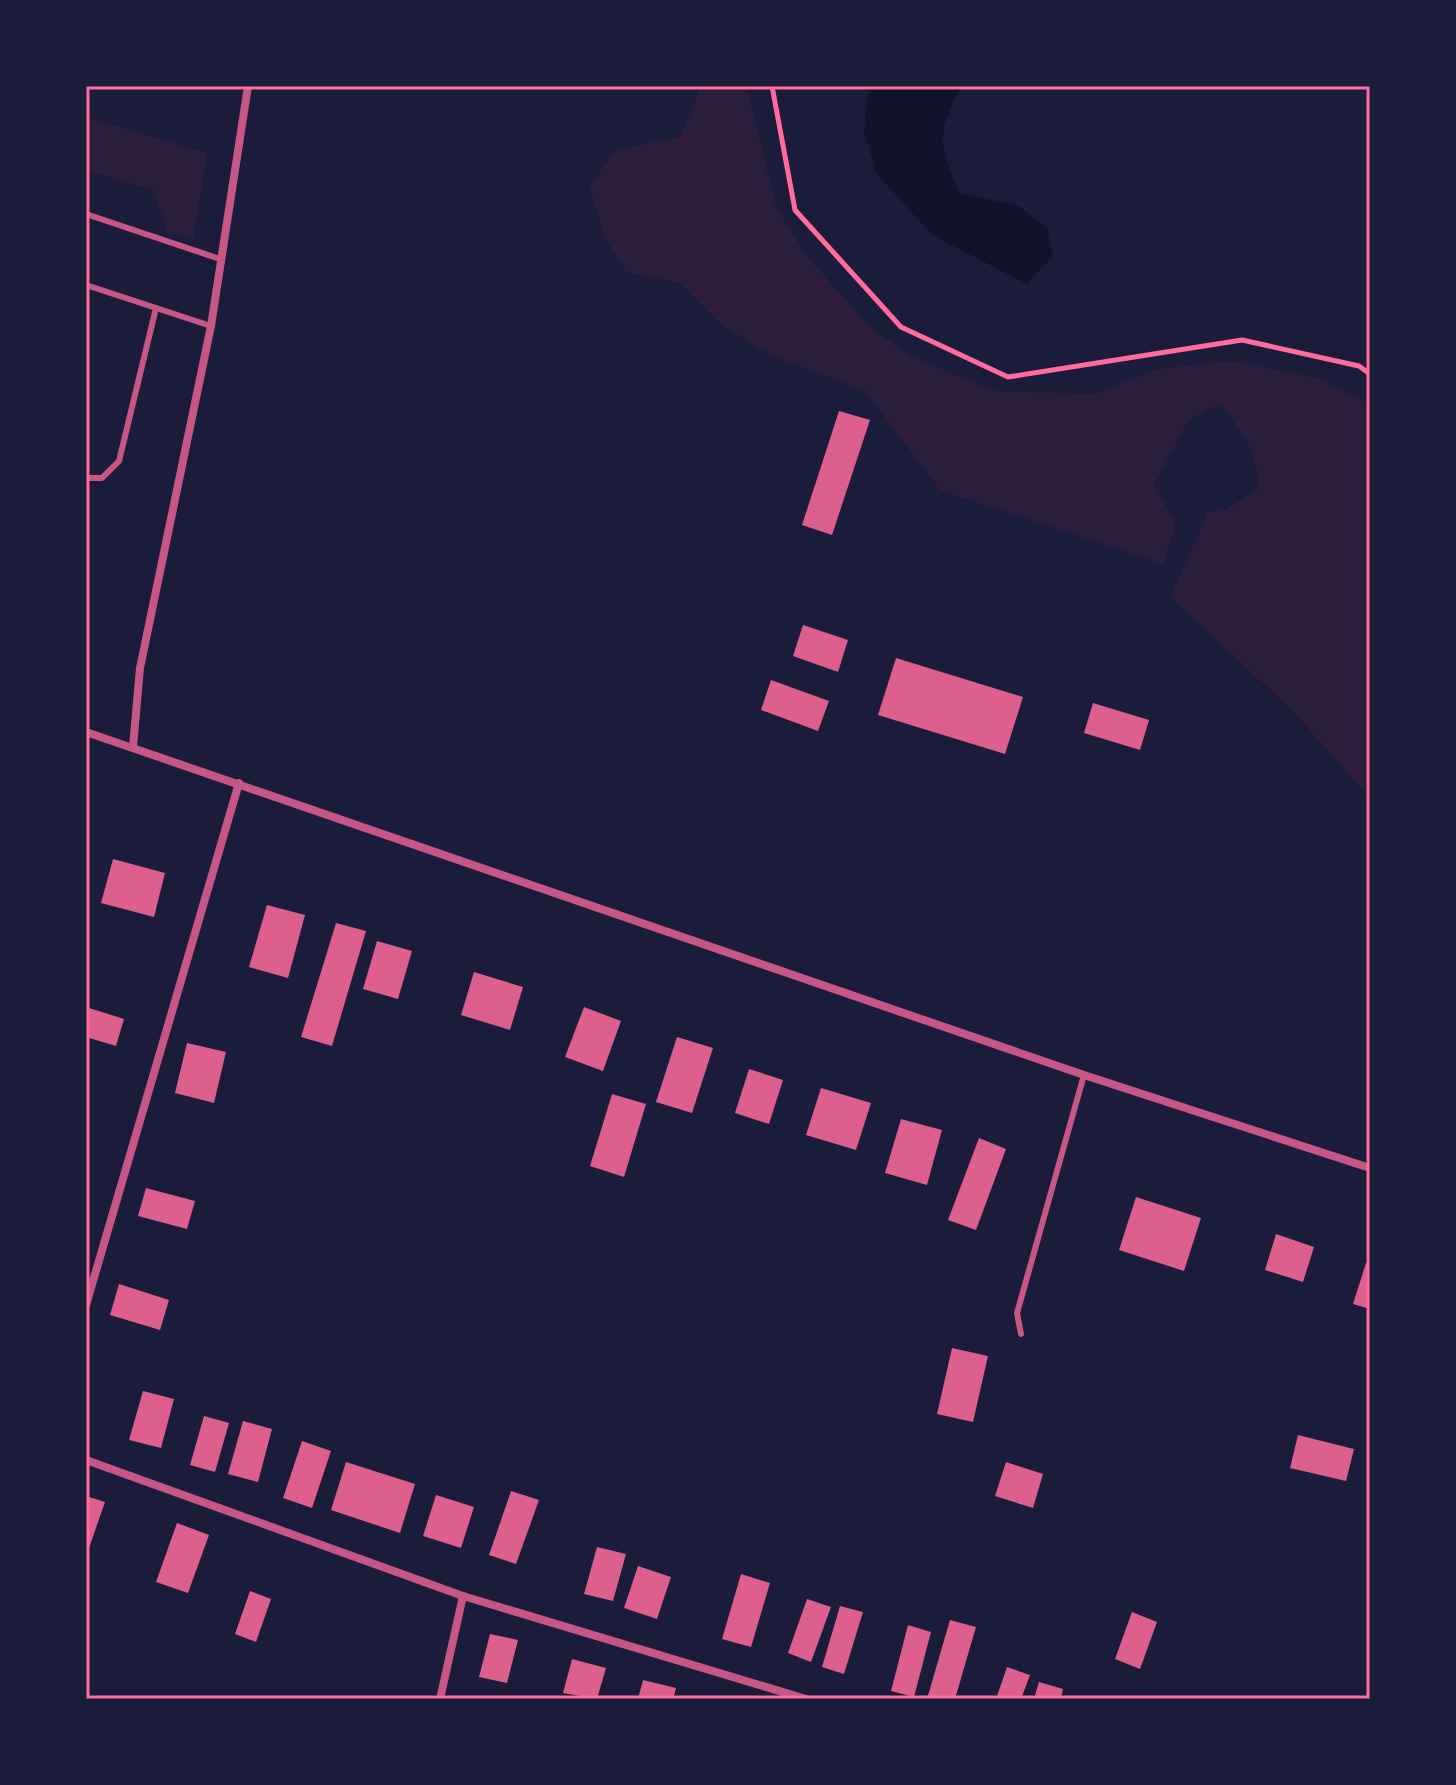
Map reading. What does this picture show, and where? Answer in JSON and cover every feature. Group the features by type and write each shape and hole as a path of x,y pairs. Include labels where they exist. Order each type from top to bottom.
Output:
{"street":[{"path":"133,747 140,668 211,326 248,86"},
{"path":"86,732 1084,1075 1370,1168"},
{"path":"86,1305 239,783"},
{"path":"86,1460 463,1596 806,1699"},
{"path":"440,1699 463,1596"}],"lane":[{"path":"86,214 220,259"},
{"path":"86,285 211,326"},
{"path":"86,478 102,478 119,461 156,308"},
{"path":"1021,1334 1017,1313 1084,1075"}],"path":[{"path":"772,86 795,210 901,327 1008,377 1242,340 1359,366 1370,374"}],"shaded area":[{"path":"701,86 746,86 776,207 806,255 870,327 912,357 995,391 1096,394 1157,369 1234,361 1320,379 1370,404 1370,799 1293,711 1170,597 1208,512 1225,510 1259,488 1252,453 1236,424 1220,404 1189,420 1154,485 1176,525 1163,564 940,490 865,391 768,354 720,324 679,283 627,272 604,237 590,187 615,150 680,137"},
{"path":"869,86 961,86 944,128 947,162 959,193 1019,206 1047,228 1053,256 1027,284 932,235 877,174 864,132"},
{"path":"86,117 207,153 193,240 168,233 153,190 86,170"}],"building":[{"path":"839,411 870,420 832,535 802,525"},
{"path":"803,625 848,640 838,672 793,656"},
{"path":"896,658 1023,697 1005,754 878,715"},
{"path":"771,680 829,701 818,731 761,710"},
{"path":"1093,703 1149,720 1140,750 1084,733"},
{"path":"113,859 165,873 154,917 101,903"},
{"path":"267,905 305,915 288,978 249,967"},
{"path":"336,923 366,931 332,1046 301,1037"},
{"path":"377,941 412,951 398,999 363,989"},
{"path":"474,972 523,987 510,1030 461,1015"},
{"path":"86,1007 124,1019 116,1046 86,1037"},
{"path":"584,1007 621,1021 603,1071 565,1057"},
{"path":"677,1037 713,1048 692,1113 656,1102"},
{"path":"187,1043 226,1052 214,1103 175,1093"},
{"path":"749,1069 783,1080 769,1124 735,1113"},
{"path":"821,1088 871,1103 856,1150 806,1135"},
{"path":"612,1094 646,1104 624,1177 590,1166"},
{"path":"901,1119 942,1130 927,1185 885,1173"},
{"path":"979,1138 1006,1149 976,1230 948,1220"},
{"path":"146,1188 195,1201 187,1229 138,1216"},
{"path":"1136,1197 1201,1218 1184,1271 1119,1250"},
{"path":"1276,1234 1314,1247 1303,1282 1265,1270"},
{"path":"1366,1263 1370,1264 1370,1309 1353,1304"},
{"path":"119,1284 169,1300 160,1330 110,1315"},
{"path":"952,1348 988,1356 973,1422 937,1414"},
{"path":"143,1391 174,1399 161,1448 129,1440"},
{"path":"204,1416 229,1423 215,1472 190,1465"},
{"path":"243,1421 272,1429 258,1482 228,1474"},
{"path":"1298,1435 1354,1449 1346,1481 1290,1468"},
{"path":"302,1441 331,1451 312,1508 283,1498"},
{"path":"346,1462 415,1484 400,1533 331,1510"},
{"path":"1006,1462 1043,1474 1033,1508 995,1496"},
{"path":"511,1491 539,1500 516,1564 489,1555"},
{"path":"436,1495 474,1507 461,1548 423,1536"},
{"path":"86,1496 105,1502 89,1548 86,1547"},
{"path":"177,1523 209,1535 188,1593 156,1582"},
{"path":"597,1547 626,1554 613,1601 584,1594"},
{"path":"638,1566 671,1577 657,1619 624,1608"},
{"path":"741,1574 770,1583 751,1647 722,1639"},
{"path":"250,1591 271,1599 256,1642 235,1634"},
{"path":"807,1599 831,1607 811,1662 788,1653"},
{"path":"840,1606 863,1612 844,1674 822,1667"},
{"path":"1132,1612 1157,1622 1140,1669 1115,1659"},
{"path":"950,1620 976,1627 955,1699 927,1699"},
{"path":"908,1625 931,1632 914,1697 891,1691"},
{"path":"490,1634 518,1640 507,1683 479,1677"},
{"path":"572,1659 606,1668 597,1699 563,1693"},
{"path":"1007,1667 1030,1675 1021,1699 996,1699"},
{"path":"643,1680 676,1688 673,1699 638,1699"},
{"path":"1039,1682 1063,1689 1061,1699 1034,1699"}]}
